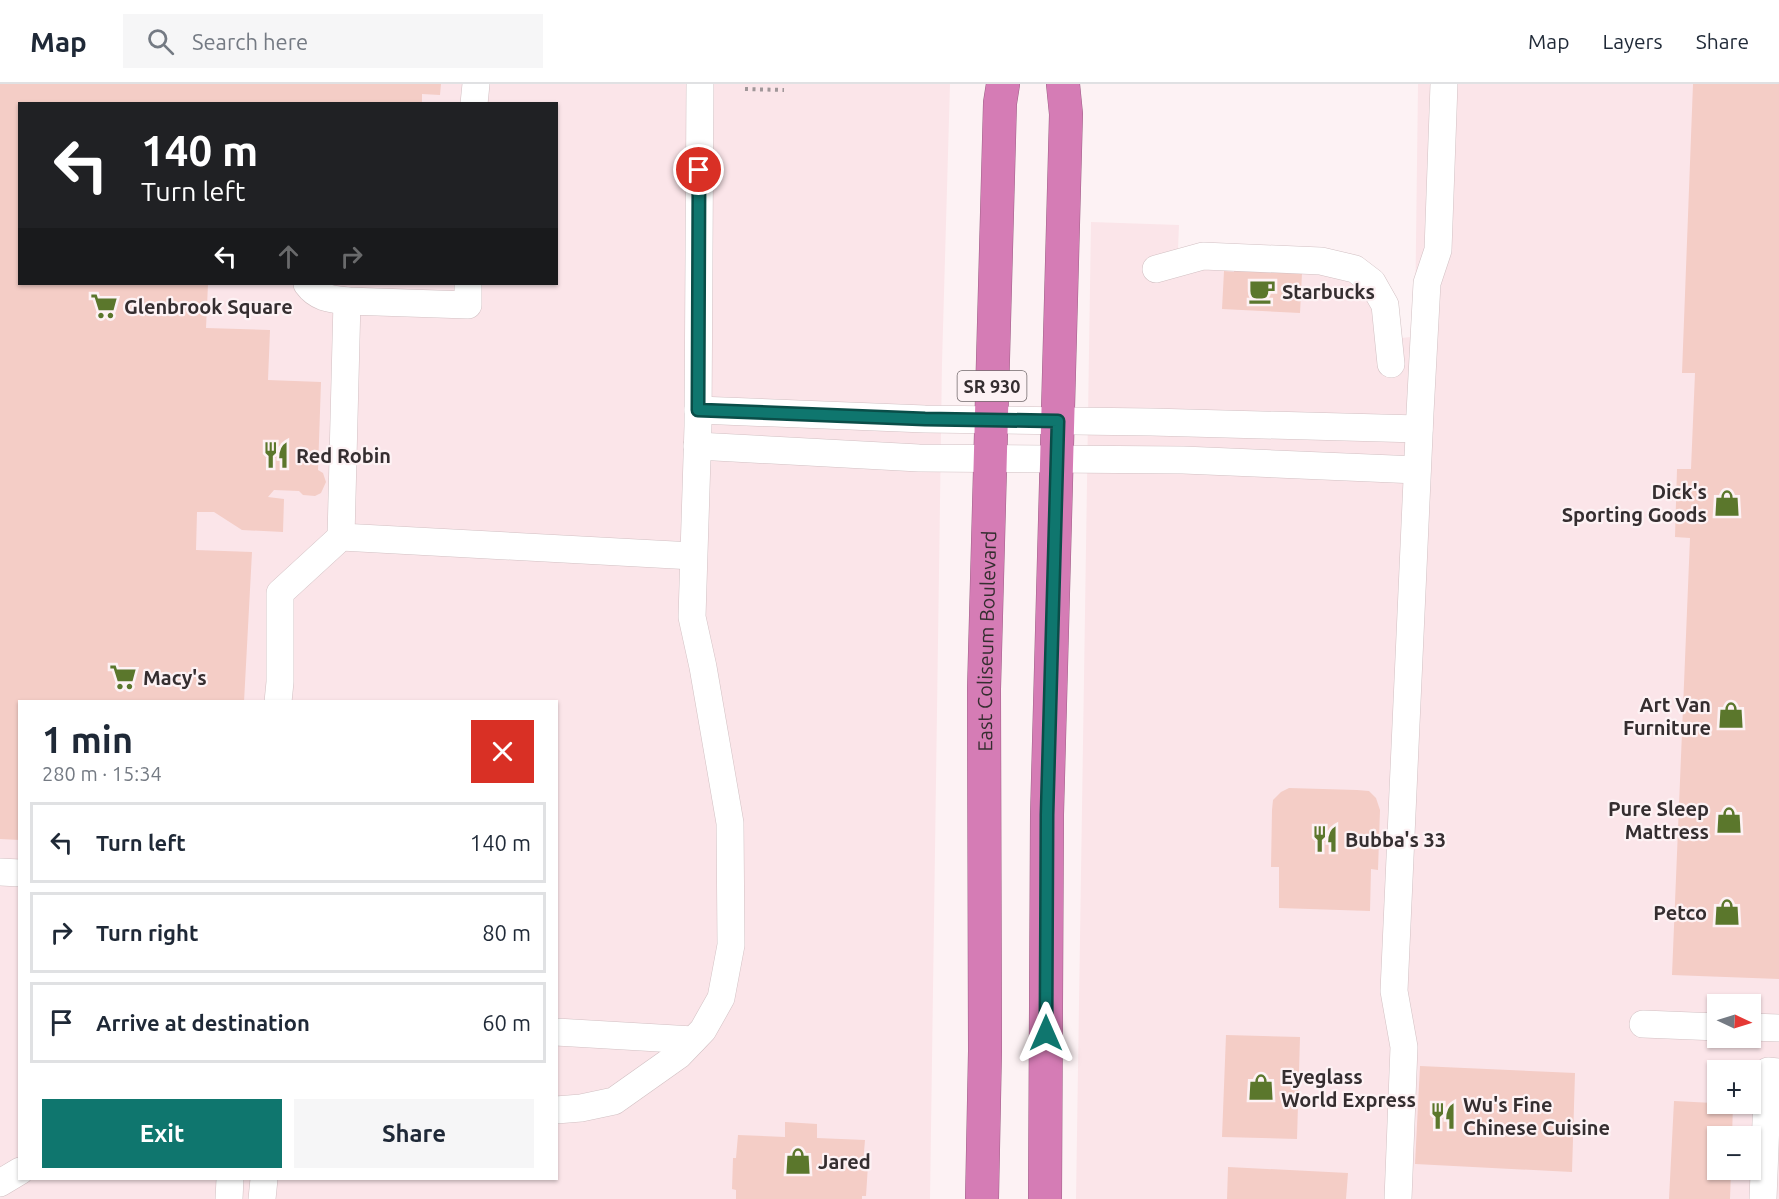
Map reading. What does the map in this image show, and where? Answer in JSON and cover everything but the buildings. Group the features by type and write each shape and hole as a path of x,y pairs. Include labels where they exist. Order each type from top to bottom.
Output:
{"highway":[{"name":"East Coliseum Boulevard","path":"982,1199 985,1051 984,689 999,115 1003,84"},
{"path":"1045,1199 1047,815 1066,114 1063,84"}],"lane":[{"path":"474,102 476,84"},
{"path":"558,1110 614,1101 679,1055 703,1030 721,998 731,945 730,823 704,667 692,617 698,410 700,84"},
{"path":"1398,1199 1404,1047 1394,991 1427,283 1438,250 1444,84"},
{"path":"1156,269 1203,256 1321,261 1355,269 1372,282 1385,305 1391,364"},
{"path":"308,285 312,291 325,298 347,301 468,305 468,285"},
{"path":"341,537 347,301"},
{"path":"698,410 991,420 1419,429"},
{"path":"697,446 919,458 1183,460 1417,470"},
{"path":"278,700 280,593 341,537 693,556"},
{"path":"0,872 18,873"},
{"path":"1642,1024 1707,1026"},
{"path":"1761,1028 1779,1028"},
{"path":"558,1032 693,1040"},
{"path":"1762,1199 1768,1071 1779,1072"},
{"path":"0,1183 18,1172"},
{"path":"229,1199 230,1180"},
{"path":"262,1199 264,1180"}],"path":[{"path":"745,89 784,90"}],"shaded area":[{"path":"0,84 950,84 942,363 930,1199 0,1199"},
{"path":"1418,84 1779,84 1779,1199 1076,1199 1091,222 1179,225 1178,249 1209,245 1359,256 1381,272 1394,298 1398,333 1402,338 1410,337 1414,331"}],"place":[{"name":"Starbucks","path":"1262,291"},
{"name":"Glenbrook Square","path":"104,306"},
{"name":"Red Robin","path":"276,455"},
{"name":"Dick's Sporting Goods","path":"1727,503"},
{"name":"Macy's","path":"123,677"},
{"name":"Art Van Furniture","path":"1731,715"},
{"name":"Pure Sleep Mattress","path":"1729,820"},
{"name":"Bubba's 33","path":"1325,839"},
{"name":"Petco","path":"1727,912"},
{"name":"Eyeglass World Express","path":"1261,1087"},
{"name":"Wu's Fine Chinese Cuisine","path":"1443,1116"},
{"name":"Jared","path":"798,1161"}],"route":[{"path":"699,170 698,410 925,419 1058,421 1047,815 1046,1033"}]}
